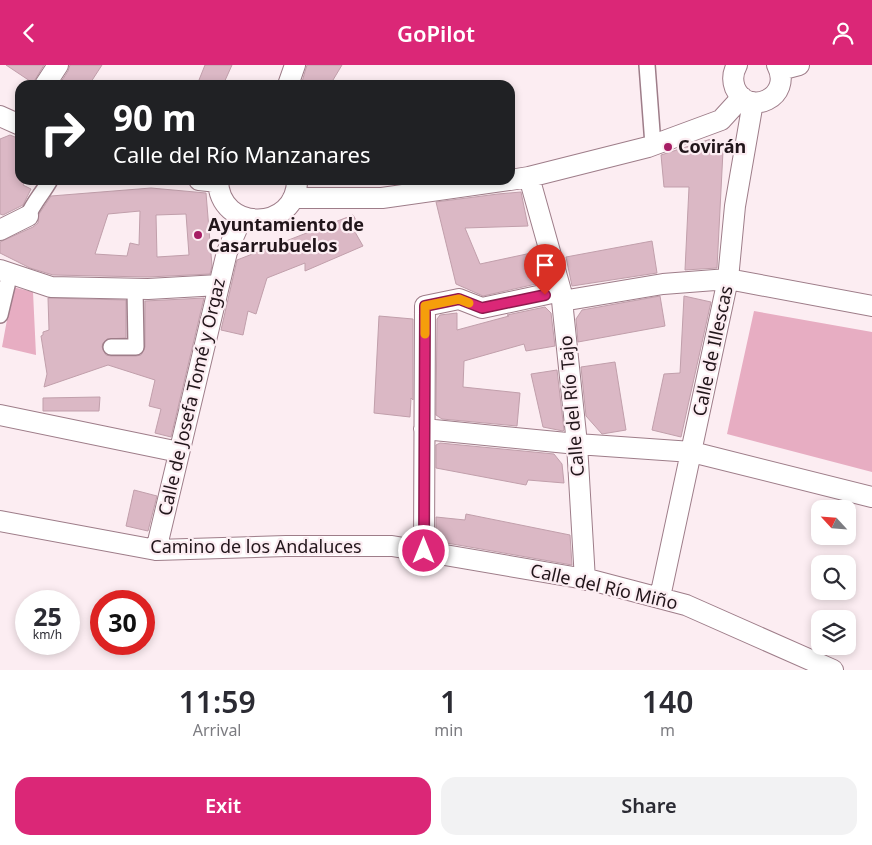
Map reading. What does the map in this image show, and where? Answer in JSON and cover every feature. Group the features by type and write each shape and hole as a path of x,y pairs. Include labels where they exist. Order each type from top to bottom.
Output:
{"street":[{"path":"48,80 58,65"},
{"path":"290,80 295,65"},
{"path":"647,65 653,145"},
{"path":"737,65 733,77 736,91 747,100 762,102 776,94 785,67"},
{"path":"516,179 653,145 721,120 747,100"},
{"name":"Calle de Illescas","path":"660,597 728,279 747,100"},
{"path":"0,116 15,122"},
{"name":"Calle del Río Tajo","path":"516,179 561,296 577,444 585,579"},
{"path":"0,230 28,216 32,205 42,195 47,185"},
{"path":"215,185 225,203 233,211 242,217 260,220 277,215 286,207 295,189 382,199 476,185"},
{"name":"Calle de Josefa Tomé y Orgaz","path":"156,550 227,252 242,217"},
{"path":"0,315 5,271 51,287 135,289 219,285"},
{"path":"424,551 425,306 459,299 482,308 561,296 663,284 728,279 872,306"},
{"path":"111,347 136,347 135,289"},
{"path":"0,415 179,452"},
{"path":"424,429 577,444 692,452 872,497"},
{"name":"Camino de los Andaluces","path":"0,521 156,550 286,546 392,546 424,551"},
{"name":"Calle del Río Miño","path":"424,551 585,579 660,597 686,605 833,670"}],"shaded area":[{"path":"13,287 33,292 36,355 2,347"},
{"path":"754,311 872,332 872,472 727,434"}],"building":[{"path":"6,65 44,65 35,80 28,80"},
{"path":"70,65 102,65 92,80 62,80"},
{"path":"205,65 232,65 225,80 199,80"},
{"path":"307,65 342,65 333,80 302,80"},
{"path":"10,135 15,137 15,185 23,185 31,189 23,205 3,215 0,214 0,139"},
{"path":"711,139 723,151 717,268 685,270 689,187 664,187 661,155"},
{"path":"151,188 206,193 212,266 210,274 148,277 53,275 30,268 0,253 0,242 38,223 39,214 51,196","holes":["140,211 139,245 130,243 127,256 95,254 108,214","186,214 189,255 157,257 156,215"]},
{"path":"521,192 528,226 465,228 480,264 536,252 545,282 483,296 456,284 436,202"},
{"path":"353,215 361,229 355,232 363,246 305,271 305,263 267,278 256,314 248,311 243,335 221,330 237,260"},
{"path":"652,241 657,273 572,286 566,257"},
{"path":"660,296 665,326 578,342 576,319 582,310"},
{"path":"684,296 711,302 681,437 652,430 664,374 680,373"},
{"path":"48,298 126,300 126,338 107,339 102,347 106,355 136,356 141,355 145,347 145,301 204,298 171,437 155,433 161,409 149,406 155,380 108,365 44,387 47,374 41,336 43,332 49,330"},
{"path":"545,307 551,313 555,346 526,351 524,344 464,361 463,387 520,393 517,426 442,419 436,415 437,319 440,315 457,313 457,330 509,316 507,315"},
{"path":"379,316 413,319 413,400 411,398 410,417 374,413"},
{"path":"615,362 626,430 602,434 586,416 581,367"},
{"path":"557,370 563,431 543,427 531,374"},
{"path":"100,397 99,411 43,411 43,398"},
{"path":"440,443 554,454 562,464 564,483 528,480 526,485 436,468 436,445"},
{"path":"134,490 157,496 148,531 126,526"},
{"path":"466,514 570,535 572,565 441,542 436,536 436,517 465,520"}],"slow traffic":[{"path":"425,334 425,306 459,299 469,303"}],"place":[{"name":"Covirán","path":"668,147"},
{"name":"Ayuntamiento de Casarrubuelos","path":"198,235"}],"route":[{"path":"424,551 425,306 459,299 482,308 545,295"}]}
